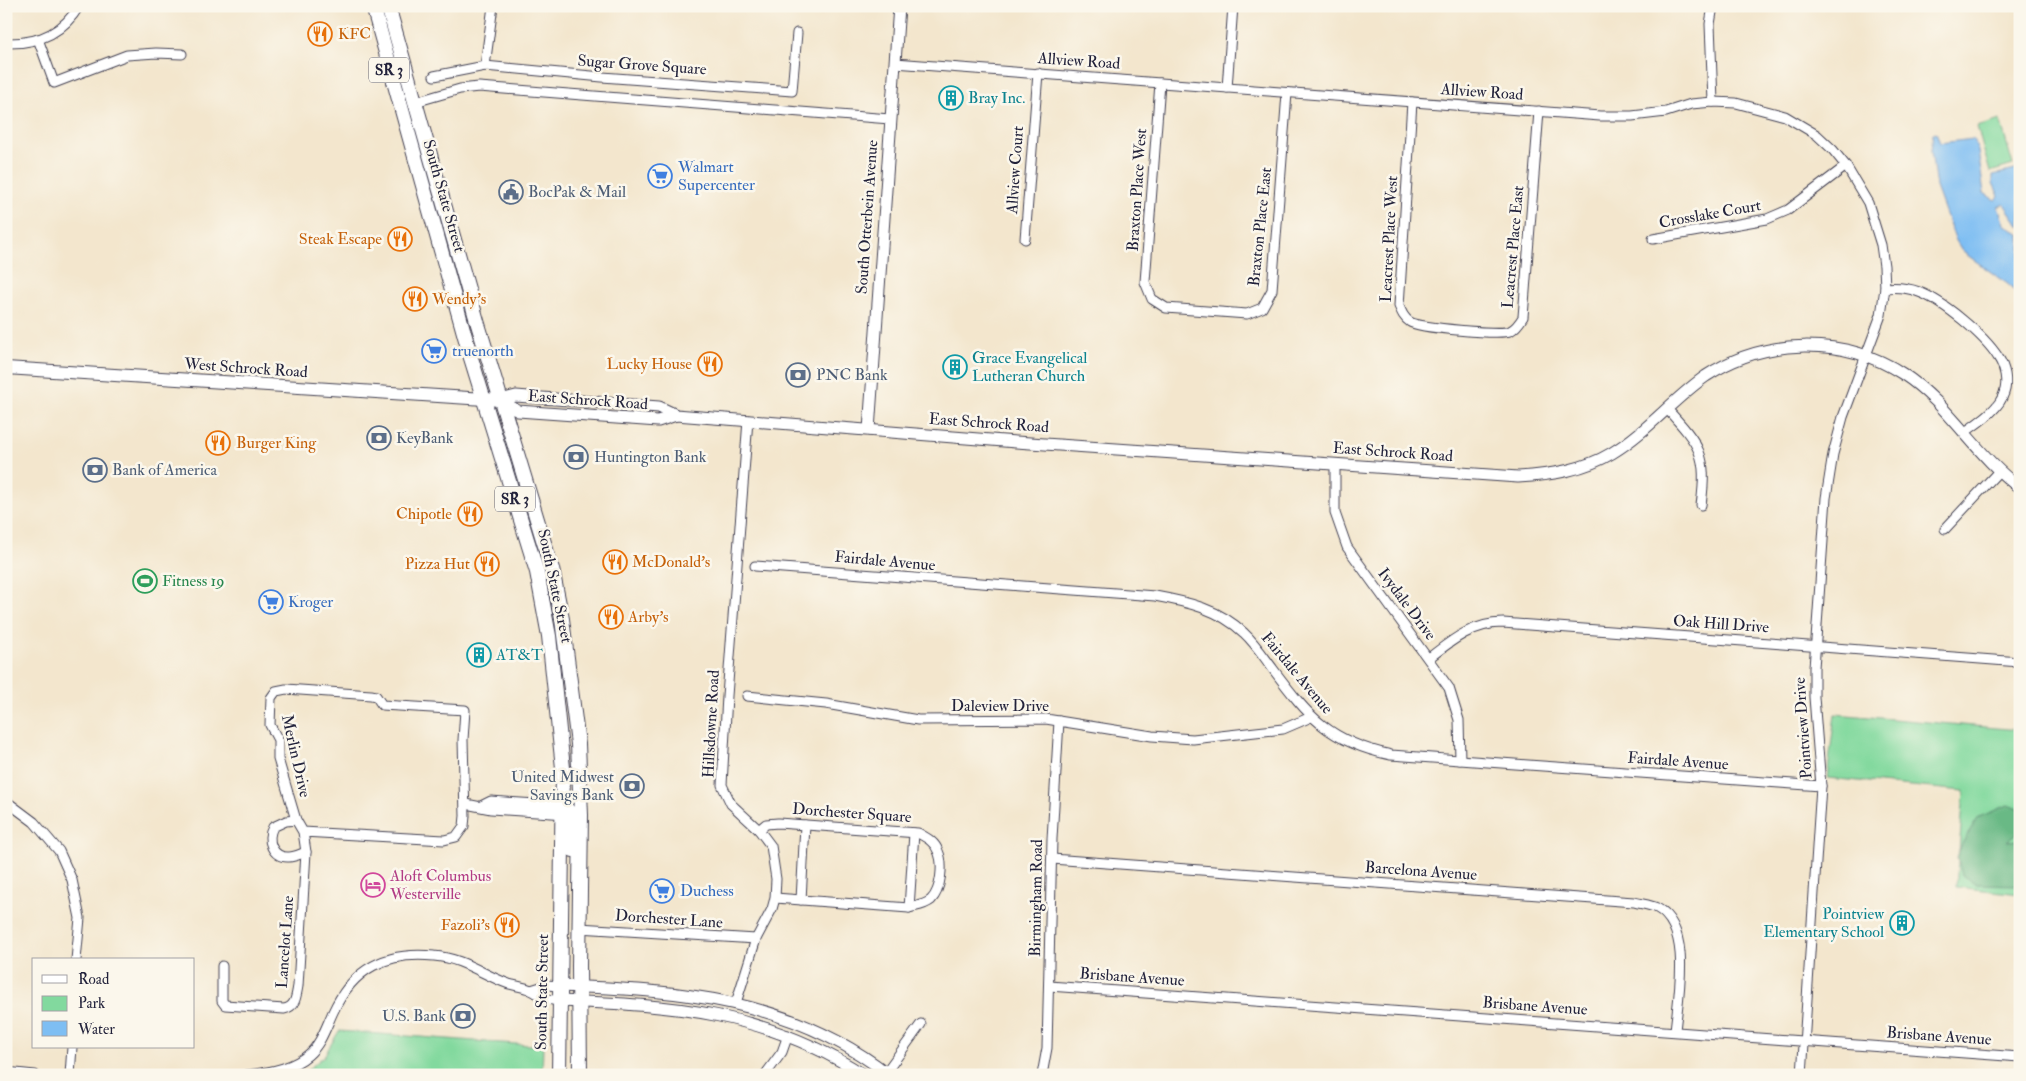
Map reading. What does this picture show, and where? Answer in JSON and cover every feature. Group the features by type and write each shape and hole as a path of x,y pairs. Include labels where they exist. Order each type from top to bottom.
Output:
{"main road":[{"name":"South State Street","path":"388,6 500,400 541,529 558,599 577,737 579,768 572,811 559,986 559,1075"},
{"name":"South State Street","path":"372,7 483,399 520,513 543,601 560,720 563,768 572,811 581,879 579,928 580,1075"},
{"path":"372,7 380,9 388,31 399,45"},
{"path":"379,33 393,50 405,96 415,102"},
{"path":"400,106 410,114 431,185 444,204"},
{"path":"449,279 457,288 490,391 500,400"},
{"name":"West Schrock Road","path":"6,368 483,399"},
{"name":"East Schrock Road","path":"483,399 500,400"},
{"path":"520,513 533,536 546,588 558,599"},
{"path":"543,601 550,608 566,715 577,737"},
{"path":"560,720 568,743 569,761 579,768"}],"street":[{"path":"6,43 31,42 63,27 79,6"},
{"path":"485,66 494,6"},
{"name":"South Otterbein Avenue","path":"869,430 898,6"},
{"path":"1227,88 1233,6"},
{"path":"1713,6 1710,24 1713,102"},
{"name":"Sugar Grove Square","path":"434,76 485,66 602,78 792,91 797,33"},
{"path":"38,39 54,83 127,55 182,54"},
{"name":"Allview Road","path":"895,63 1412,102 1632,116 1666,112 1691,104 1713,102 1736,103 1786,116 1816,134 1833,150 1846,166 1868,203 1884,266 1885,288 1881,315 1866,356"},
{"name":"Allview Court","path":"1025,239 1038,73"},
{"name":"Braxton Place West","path":"1152,299 1145,282 1160,83"},
{"path":"415,102 460,89 479,88 890,119"},
{"name":"Braxton Place East","path":"1152,299 1166,308 1175,309 1247,314 1262,308 1272,290 1287,93"},
{"name":"Leacrest Place West","path":"1412,102 1399,306 1402,315 1415,325 1461,330"},
{"name":"Leacrest Place East","path":"1461,330 1510,331 1523,317 1539,111"},
{"name":"Crosslake Court","path":"1653,239 1768,220 1788,210 1846,166"},
{"path":"1885,288 1896,287 1918,292 1935,301 1970,328 1999,357 2006,373 2005,393 1998,405 1964,433"},
{"name":"East Schrock Road","path":"500,400 521,411 658,421 676,415 1518,477 1555,474 1573,470 1611,454 1629,442 1706,377 1726,365 1763,351 1781,347 1809,346 1866,356 1884,363 1917,384 1999,471 2020,488"},
{"name":"Pointview Drive","path":"1802,1075 1821,786 1814,697 1815,646 1826,498 1833,454 1843,417 1866,356"},
{"path":"1667,409 1693,441 1700,454 1705,476 1701,505"},
{"name":"Hillsdowne Road","path":"736,1003 756,939 775,898 771,846 759,830 731,804 724,792 722,777 748,420"},
{"name":"Ivydale Drive","path":"1335,464 1335,513 1347,547 1449,688 1459,720 1460,760"},
{"path":"1945,530 1999,471"},
{"name":"Fairdale Avenue","path":"754,566 1154,596 1186,601 1218,615 1244,633 1311,717 1330,733 1370,751 1391,755 1821,786"},
{"name":"Oak Hill Drive","path":"1429,658 1469,630 1489,623 2020,662"},
{"name":"Merlin Drive","path":"302,832 296,820 278,759 278,740 270,725 271,698 281,689 371,695 376,696 382,705 465,710 463,740 466,804"},
{"name":"Daleview Drive","path":"747,696 826,704 918,720 967,721 1012,718 1059,721 1152,736 1193,739 1283,729 1311,717"},
{"name":"Birmingham Road","path":"1042,1075 1047,1048 1052,859 1059,721"},
{"path":"302,832 451,840 461,832 464,826 466,804 481,806 491,801 572,811"},
{"path":"6,802 34,822 58,851 72,880 80,918 76,958"},
{"path":"296,820 286,821 273,827 269,838 270,846 284,857 306,852"},
{"name":"Dorchester Square","path":"759,830 766,824 914,833 931,840 939,851 940,876 930,901 909,908 775,898"},
{"path":"801,900 806,825"},
{"name":"Lancelot Lane","path":"222,966 222,1004 284,1009 292,1006 298,986 306,852 302,832"},
{"path":"909,908 914,833"},
{"name":"Barcelona Avenue","path":"1052,859 1634,902 1656,908 1668,918 1677,932 1680,959 1675,1031"},
{"name":"Dorchester Lane","path":"579,928 756,939"},
{"path":"247,1075 267,1073 284,1068 308,1056 324,1034 338,1001 349,984 363,972 392,958 414,955 454,959 508,984 531,990 543,998 559,1001 701,1011 750,1022 788,1035 820,1050 864,1075"},
{"path":"531,990 548,985 693,995 736,1003 785,1017 813,1029 864,1057 886,1074 921,1024"},
{"name":"Brisbane Avenue","path":"1049,986 2020,1057"},
{"path":"765,1075 782,1052 788,1035"},
{"path":"70,1075 72,1048"},
{"path":"6,1072 34,1075"}],"green space":[{"path":"2000,120 2013,165 1990,172 1977,127"},
{"path":"1835,714 2020,730 2020,894 1956,887 1964,791 1827,778"},
{"path":"2008,805 2020,810 2020,831 2007,841 2020,840 2020,885 1975,884 1962,875 1957,857 1963,842 1979,817"},
{"path":"339,1031 543,1046 542,1075 302,1075 324,1056"}],"water":[{"path":"1936,132 1940,143 1973,139 1978,151 1984,193 1995,200 1999,196 1993,183 1993,175 2020,169 2020,227 2004,204 1998,207 2004,224 2020,235 2020,297 2009,285 1963,252 1955,239 1936,187 1931,151 1933,133"}],"place":[{"name":"KFC","path":"320,34"},
{"name":"Bray Inc.","path":"951,98"},
{"name":"Walmart Supercenter","path":"660,176"},
{"name":"BocPak & Mail","path":"511,192"},
{"name":"Steak Escape","path":"400,239"},
{"name":"Wendy's","path":"415,299"},
{"name":"truenorth","path":"434,351"},
{"name":"Lucky House","path":"710,364"},
{"name":"Grace Evangelical Lutheran Church","path":"955,367"},
{"name":"PNC Bank","path":"798,375"},
{"name":"KeyBank","path":"379,438"},
{"name":"Burger King","path":"218,443"},
{"name":"Huntington Bank","path":"576,457"},
{"name":"Bank of America","path":"95,470"},
{"name":"Chipotle","path":"470,514"},
{"name":"McDonald's","path":"615,562"},
{"name":"Pizza Hut","path":"487,564"},
{"name":"Fitness 19","path":"145,581"},
{"name":"Kroger","path":"271,602"},
{"name":"Arby's","path":"611,617"},
{"name":"AT&T","path":"479,655"},
{"name":"United Midwest Savings Bank","path":"632,786"},
{"name":"Aloft Columbus Westerville","path":"373,885"},
{"name":"Duchess","path":"662,891"},
{"name":"Pointview Elementary School","path":"1902,923"},
{"name":"Fazoli's","path":"507,925"},
{"name":"U.S. Bank","path":"463,1016"}]}
